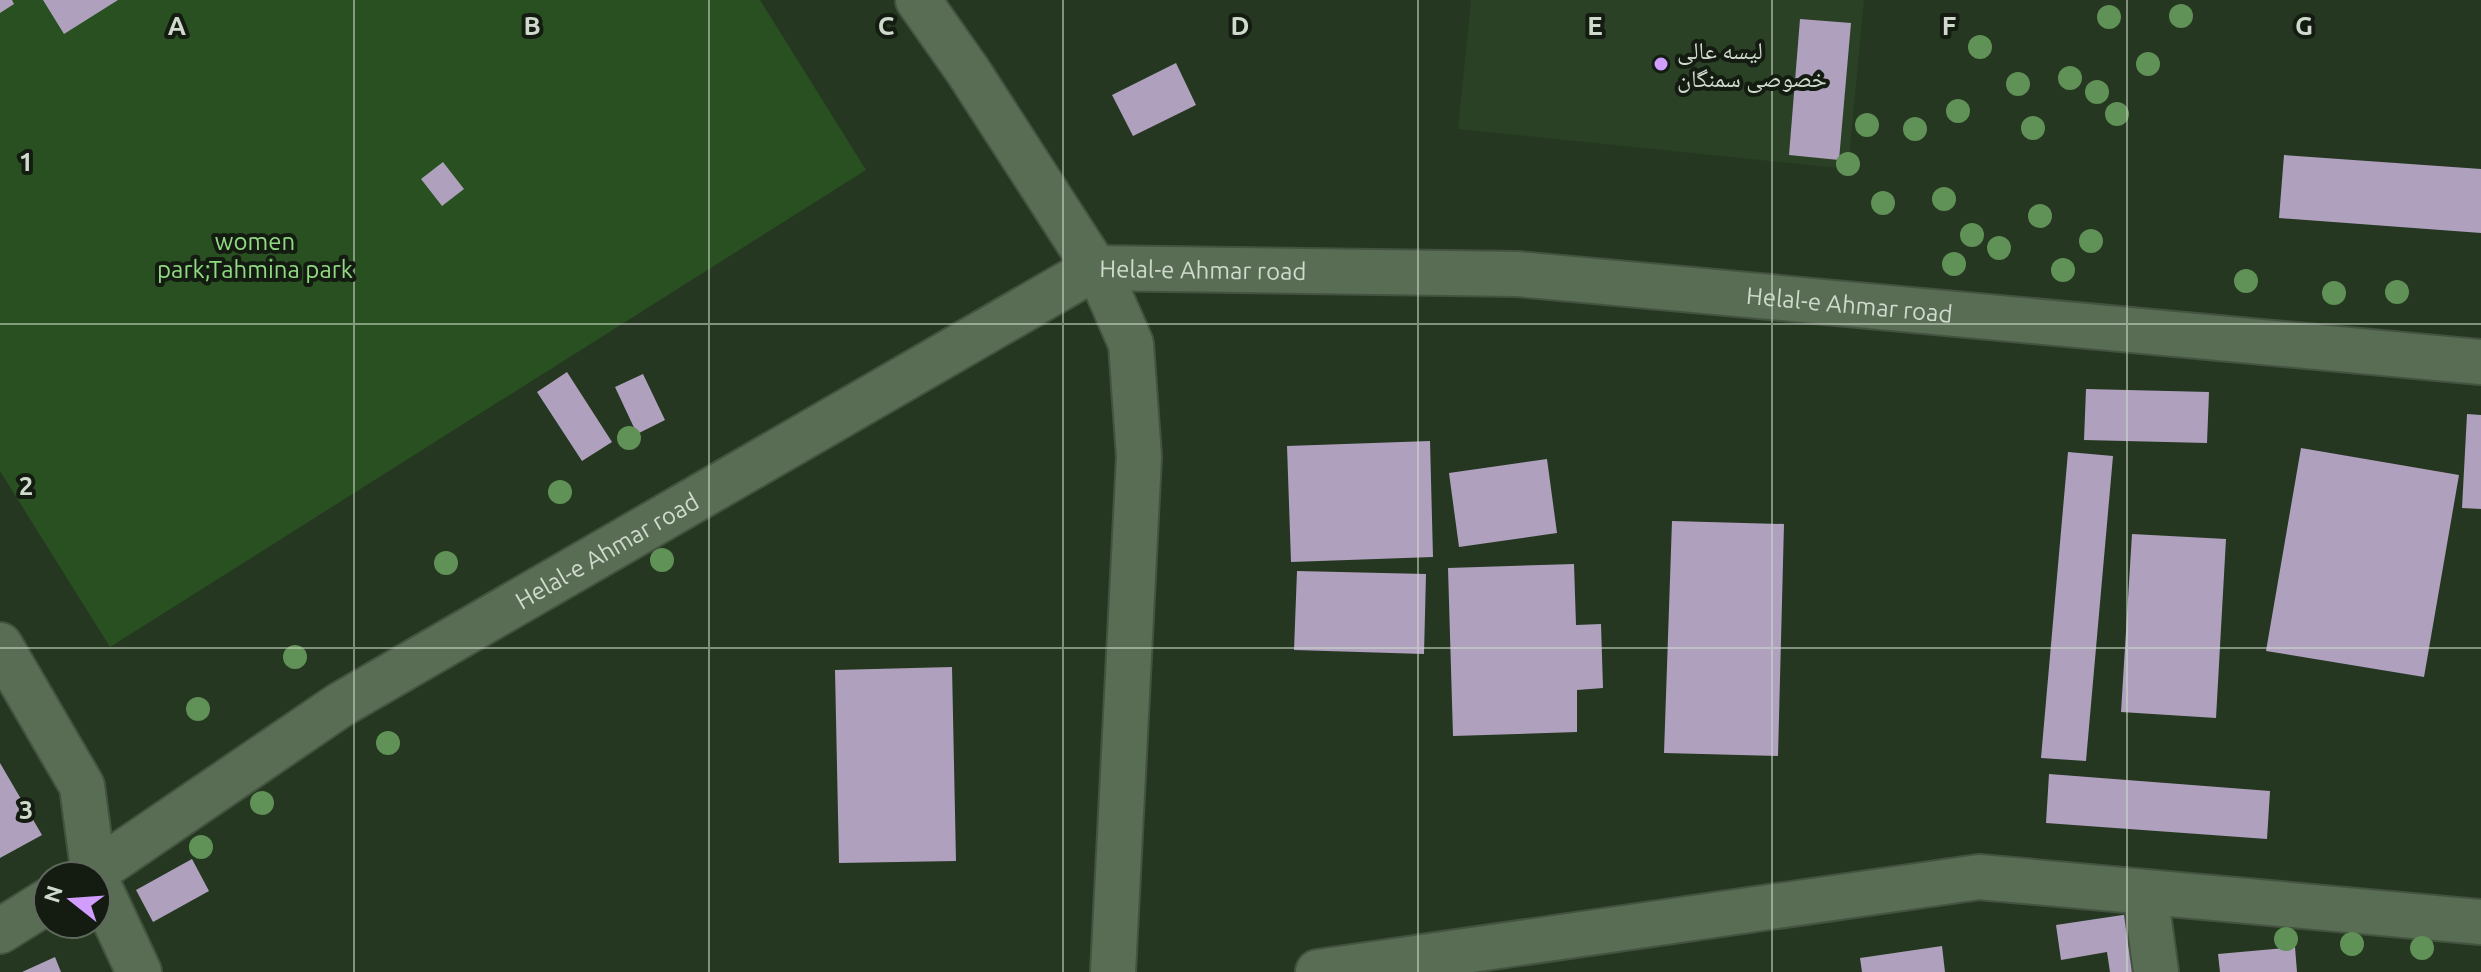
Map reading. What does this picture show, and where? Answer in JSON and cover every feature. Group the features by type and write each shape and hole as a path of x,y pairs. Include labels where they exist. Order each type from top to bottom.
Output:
{"street":[{"path":"918,0 968,71 1095,268 1131,344 1139,457 1113,972"},
{"name":"Helal-e Ahmar road","path":"112,864 340,705 1095,268 1518,274 2481,362"},
{"path":"0,645 82,786 91,860"},
{"path":"1318,972 1526,957 1979,877 2481,922"},
{"path":"2145,892 2156,972"},
{"path":"0,931 32,911"},
{"path":"112,916 139,972"}],"shaded area":[{"name":"لیسه عالی خصوصی سمنگان","path":"1471,0 1864,0 1848,169 1458,129"}],"green space":[{"name":"women park;Tahmina park","path":"0,0 760,0 866,170 110,647 0,471"}],"building":[{"path":"0,0 12,0 14,4 0,13"},
{"path":"43,0 118,0 64,34"},
{"path":"1800,19 1851,23 1839,160 1789,155"},
{"path":"1176,63 1196,105 1133,136 1112,95"},
{"path":"2284,155 2481,169 2481,233 2279,218"},
{"path":"443,162 464,189 442,206 421,179"},
{"path":"567,372 612,442 582,461 537,392"},
{"path":"643,374 665,420 637,434 615,387"},
{"path":"2086,389 2209,392 2207,443 2084,440"},
{"path":"2467,414 2481,415 2481,509 2462,508"},
{"path":"1430,441 1433,557 1291,562 1287,446"},
{"path":"2301,448 2459,475 2424,677 2266,651"},
{"path":"2068,452 2113,456 2086,761 2041,758"},
{"path":"1547,459 1557,533 1459,547 1449,473"},
{"path":"1672,521 1784,524 1778,756 1664,753"},
{"path":"2132,534 2226,539 2216,718 2121,712"},
{"path":"1574,564 1576,625 1601,624 1603,688 1577,690 1577,732 1453,736 1448,568"},
{"path":"1297,571 1426,574 1424,654 1294,650"},
{"path":"952,667 956,861 839,863 835,670"},
{"path":"0,763 42,835 0,858"},
{"path":"2049,774 2270,791 2267,839 2046,823"},
{"path":"192,859 209,891 153,922 136,890"},
{"path":"2136,913 2145,972 2110,972 2107,952 2061,960 2056,925"},
{"path":"1942,946 1945,972 1862,972 1860,958"},
{"path":"2295,947 2297,972 2220,972 2218,954"},
{"path":"55,957 61,972 22,972"}],"place":[{"name":"لیسه عالی خصوصی سمنگان","path":"1661,64"}]}
